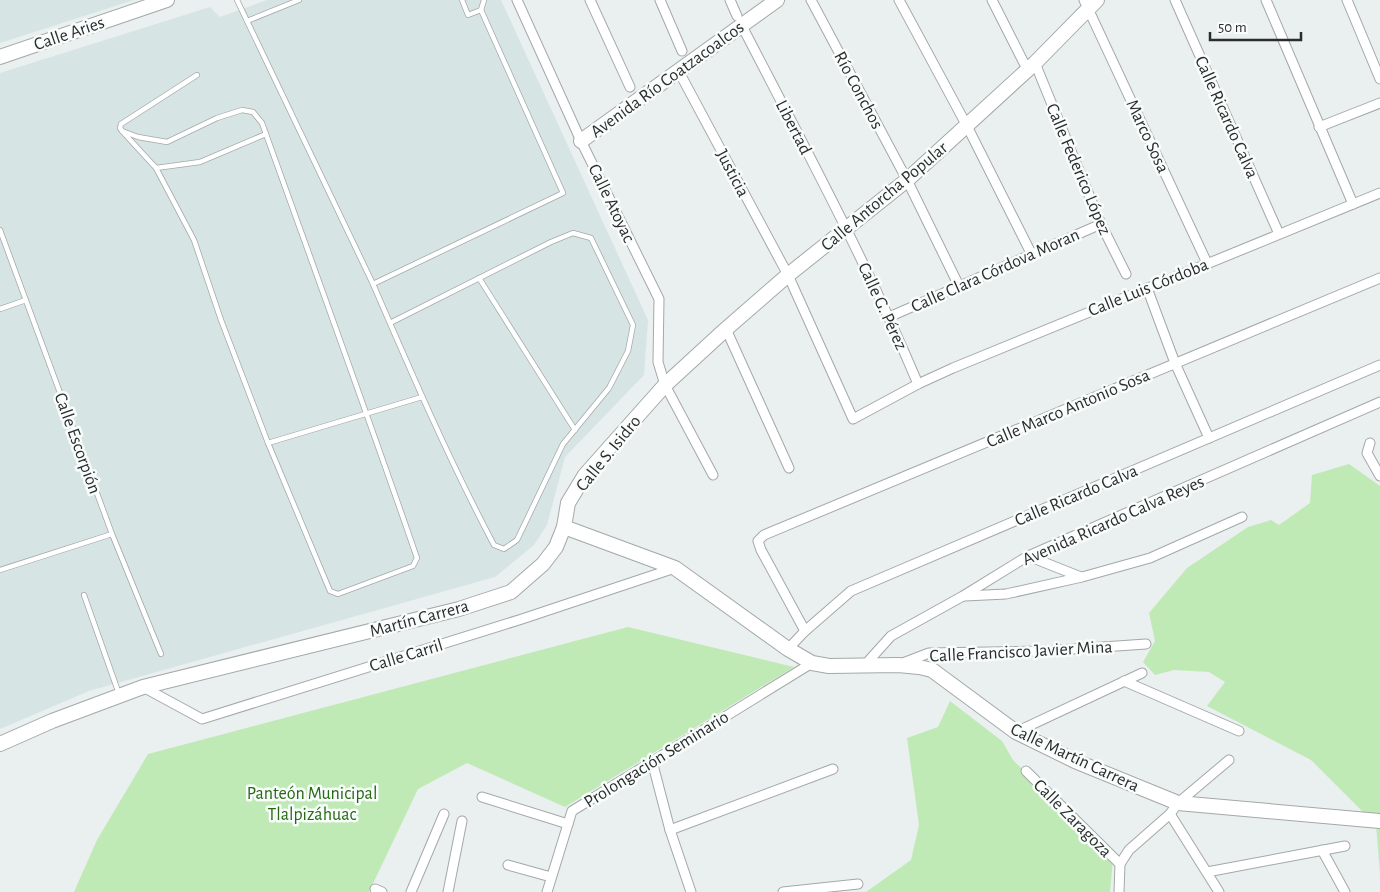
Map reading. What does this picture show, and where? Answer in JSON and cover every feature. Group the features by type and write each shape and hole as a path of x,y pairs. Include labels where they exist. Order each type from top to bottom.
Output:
{"main road":[{"name":"Calle Aries","path":"0,57 167,0"},
{"name":"Avenida Río Coatzacoalcos","path":"581,141 678,70 739,21 777,0"},
{"name":"Calle Antorcha Popular","path":"665,386 788,275 907,180 967,126 1031,66 1090,3"},
{"name":"Calle S. Isidro","path":"564,527 568,503 584,475 665,386"},
{"path":"564,527 675,568 788,649"},
{"name":"Martín Carrera","path":"0,744 52,721 142,687 459,609 511,592 543,564 556,547 564,527"},
{"name":"Calle Martín Carrera","path":"788,649 812,663 829,666 864,667 898,665 932,670 1016,732 1174,809 1380,821"}],"street":[{"name":"Calle Atoyac","path":"517,0 581,141 659,299 658,362 665,386 712,475"},
{"path":"590,0 630,86"},
{"path":"660,0 682,51"},
{"name":"Libertad","path":"730,0 739,21 846,228"},
{"name":"Río Conchos","path":"811,0 907,180 959,286"},
{"path":"898,0 967,126 1032,255"},
{"name":"Calle Federico López","path":"992,0 1031,66 1101,224 1126,274"},
{"name":"Calle Ricardo Calva","path":"1175,0 1279,234"},
{"path":"1266,0 1353,204"},
{"path":"1347,0 1380,79"},
{"name":"Marco Sosa","path":"1090,3 1207,263"},
{"name":"Justicia","path":"678,70 788,275 853,419"},
{"path":"1319,127 1380,103"},
{"name":"Calle Luis Córdoba","path":"853,419 918,384 953,368 1380,193"},
{"name":"Calle Clara Córdova Moran","path":"889,317 1101,224"},
{"name":"Calle G. Pérez","path":"846,228 889,317 918,384"},
{"name":"Calle Marco Antonio Sosa","path":"805,631 761,550 758,541 764,534 1380,278"},
{"path":"1147,288 1175,363 1209,438"},
{"path":"726,329 789,468"},
{"name":"Calle Ricardo Calva","path":"788,649 805,631 851,591 1380,365"},
{"name":"Avenida Ricardo Calva Reyes","path":"864,667 891,636 1028,556 1380,402"},
{"path":"1370,443 1367,453 1380,476"},
{"path":"962,596 1006,594 1082,578 1150,558 1242,518"},
{"path":"1028,556 1082,578"},
{"name":"Calle Carril","path":"142,687 202,719 522,619 675,568"},
{"name":"Calle Francisco Javier Mina","path":"898,665 929,654 1044,651 1146,644"},
{"name":"Prolongación Seminario","path":"547,892 572,811 812,663"},
{"path":"1016,732 1142,673"},
{"path":"1124,682 1239,731"},
{"path":"1119,892 1120,864 1129,850 1229,760"},
{"path":"652,762 670,830 691,892"},
{"path":"670,830 833,769"},
{"name":"Calle Zaragoza","path":"1026,772 1120,864"},
{"path":"482,797 568,824"},
{"path":"1174,809 1219,892"},
{"path":"411,892 444,814"},
{"path":"448,892 462,821"},
{"path":"1207,872 1345,846"},
{"path":"1322,850 1345,892"},
{"path":"508,865 551,878"},
{"path":"784,892 858,884"}],"lane":[{"path":"237,0 373,284 422,398 465,491 494,545 504,549 517,540 563,444 609,388 628,351 634,326 591,238 572,233 550,242 390,323"},
{"path":"247,21 299,0"},
{"path":"462,0 468,15 481,10"},
{"path":"373,284 563,193 481,10 484,0"},
{"path":"122,131 138,137 167,142 217,118 242,110 254,112 262,123 417,558 413,566 338,594 330,591 268,443 194,240 156,168 122,131 120,128 121,124 197,75"},
{"path":"156,168 200,162 266,134"},
{"name":"Calle Escorpión","path":"0,230 112,534 161,654"},
{"path":"479,278 575,430"},
{"path":"0,309 26,300"},
{"path":"268,443 422,398"},
{"path":"0,570 112,534"},
{"path":"84,595 119,695"}],"shaded area":[{"path":"0,0 134,0 0,43"},
{"path":"267,0 501,0 648,320 644,375 565,457 547,525 534,545 495,577 89,691 0,729 0,73 210,7 220,17"}],"green space":[{"path":"1349,464 1380,486 1380,873 1376,825 1311,760 1207,706 1225,682 1209,672 1174,670 1155,675 1143,662 1155,641 1149,613 1187,568 1248,527 1271,520 1279,525 1310,503 1312,475"},
{"name":"Panteón Municipal Tlalpizáhuac","path":"628,627 794,667 565,807 467,763 418,789 369,892 74,892 97,840 148,754"},
{"path":"950,701 1002,741 1013,760 1113,859 1110,892 866,892 911,860 919,825 907,738 938,727"}]}
